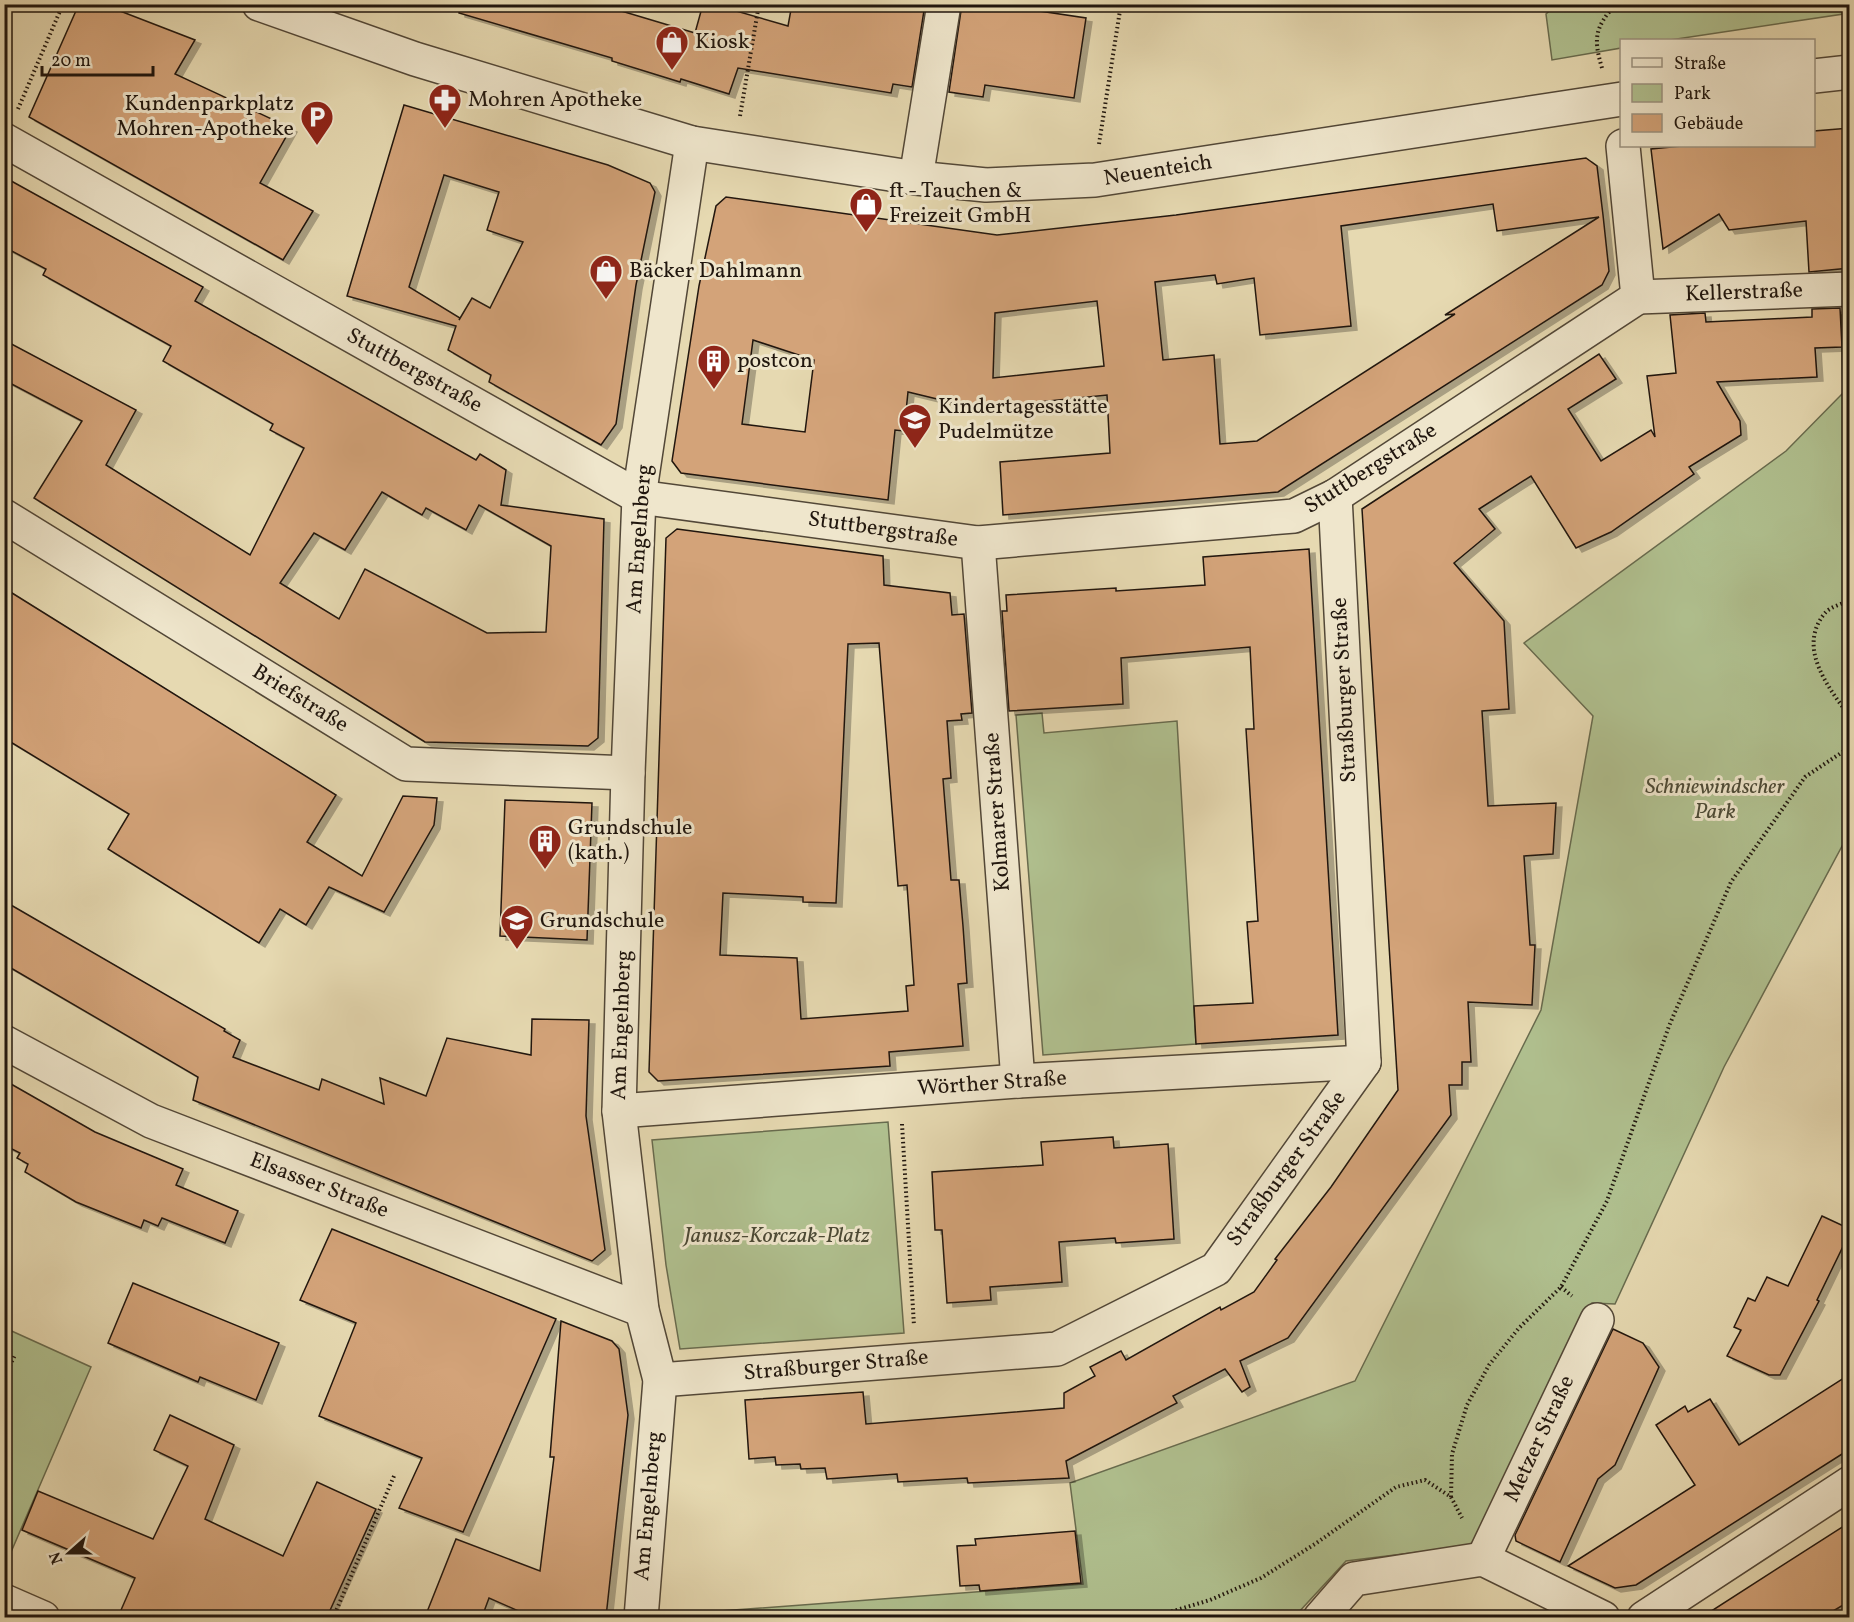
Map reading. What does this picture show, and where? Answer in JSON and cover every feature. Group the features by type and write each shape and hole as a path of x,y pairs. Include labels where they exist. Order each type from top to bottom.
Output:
{"street":[{"name":"Neuenteich","path":"259,4 426,63 692,144 916,178 986,185 1057,184 1095,180 1617,100"},
{"path":"916,178 944,4"},
{"path":"1815,76 1850,72"},
{"path":"1617,100 1620,119"},
{"name":"Stuttbergstraße","path":"4,140 639,497 978,543 1294,516 1335,496 1638,297"},
{"name":"Am Engelnberg","path":"640,1617 660,1380 642,1310 619,1111 628,773 639,497 692,144"},
{"path":"1623,147 1638,297"},
{"name":"Kellerstraße","path":"1638,297 1850,289"},
{"name":"Straßburger Straße","path":"660,1380 1057,1349 1216,1269 1364,1062 1335,496"},
{"name":"Briefstraße","path":"4,516 406,764 628,773"},
{"name":"Kolmarer Straße","path":"978,543 1018,1081"},
{"name":"Elsasser Straße","path":"4,1042 151,1121 642,1310"},
{"name":"Wörther Straße","path":"619,1111 1018,1081 1364,1062"},
{"name":"Metzer Straße","path":"1483,1559 1597,1320"},
{"path":"1644,1617 1850,1483"},
{"path":"1320,1617 1354,1579 1483,1559 1603,1617"},
{"path":"4,1601 43,1617"}],"path":[{"path":"4,140 63,4"},
{"path":"735,150 759,4"},
{"path":"1104,105 1121,4"},
{"path":"1616,4 1600,21 1595,46 1617,100"},
{"path":"1850,600 1826,612 1814,635 1818,673 1850,717"},
{"path":"1483,1559 1451,1497 1452,1454 1467,1405 1489,1365 1519,1328 1561,1287 1607,1201 1668,1026 1731,882 1805,777 1850,747"},
{"path":"899,1090 916,1359"},
{"path":"4,1378 15,1356"},
{"path":"333,1617 394,1476"},
{"path":"1150,1617 1209,1600 1261,1578 1315,1545 1396,1487 1425,1480 1451,1497"}],"green space":[{"path":"1849,4 1850,13 1677,39 1620,39 1620,48 1552,60 1546,14 1556,5"},
{"name":"Schniewindscher Park","path":"1841,315 1849,315 1849,833 1724,1067 1615,1304 1592,1303 1477,1545 1346,1561 1297,1614 1288,1617 708,1618 707,1612 1083,1584 1070,1483 1355,1381 1541,1010 1593,716 1524,643 1786,451 1843,393"},
{"path":"1042,713 1044,733 1177,721 1196,1044 1043,1055 1016,715"},
{"name":"Janusz-Korczak-Platz","path":"888,1122 904,1333 680,1349 666,1265 652,1140"},
{"path":"5,1328 91,1367 5,1566"}],"building":[{"path":"79,4 102,4 195,40 175,74 291,128 260,183 313,211 283,260 29,117"},
{"path":"460,4 598,4 695,33 703,4 712,4 788,26 792,4 925,4 912,87 893,84 891,93 738,68 729,94 681,79 680,82 612,61 612,58 459,13"},
{"path":"962,4 992,4 1086,18 1074,98 985,85 983,97 949,92"},
{"path":"404,105 608,165 650,183 655,192 636,285 616,424 601,445 489,382 491,375 448,350 456,326 347,296","holes":["444,175 499,192 487,230 523,242 490,308 472,298 459,320 460,318 409,287"]},
{"path":"1850,128 1850,268 1809,272 1806,221 1729,230 1719,214 1663,249 1651,149 1815,147 1815,131"},
{"path":"1586,158 1597,166 1609,271 1602,285 1278,492 1003,515 1000,462 1110,453 1107,395 961,410 962,405 908,392 904,431 895,430 888,500 681,473 672,461 699,286 716,206 726,197 997,235 1176,215","holes":["1493,204 1497,231 1599,217 1445,315 1455,314 1257,441 1220,444 1214,355 1163,360 1155,282 1215,275 1217,284 1254,278 1260,335 1351,326 1341,226","1097,301 1104,366 993,378 995,313","753,340 814,360 805,432 742,424"]},
{"path":"4,177 203,287 195,301 476,460 480,454 506,470 501,505 604,519 598,738 588,746 425,742 34,498 82,421 4,380 4,340 136,410 106,465 250,555 304,448 270,430 273,424 163,361 171,346 43,275 46,269 4,247","holes":["382,492 422,515 426,508 466,530 479,505 551,546 546,632 487,633 365,569 339,619 280,583 314,533 345,550"]},
{"path":"1840,308 1842,347 1815,348 1817,377 1717,382 1740,421 1741,435 1689,467 1694,474 1611,532 1576,548 1531,476 1479,509 1495,529 1454,563 1504,621 1509,709 1482,711 1488,806 1556,803 1553,854 1524,856 1530,945 1535,945 1532,1005 1468,1002 1471,1062 1462,1062 1462,1085 1449,1085 1451,1115 1288,1338 1240,1361 1250,1387 1242,1392 1225,1369 1173,1396 1177,1403 1066,1461 1069,1478 968,1483 967,1478 898,1482 897,1474 827,1479 825,1468 801,1469 800,1464 776,1465 775,1457 749,1459 745,1400 863,1392 866,1424 1064,1408 1064,1393 1095,1376 1090,1367 1121,1351 1126,1360 1220,1307 1221,1310 1254,1292 1277,1260 1275,1259 1331,1187 1398,1090 1362,509 1599,354 1616,379 1568,409 1601,461 1651,430 1655,437 1647,376 1676,373 1670,315 1705,313 1706,322 1812,317 1812,309"},
{"path":"677,529 883,556 884,585 950,593 952,615 964,614 972,713 961,714 962,720 947,721 951,778 943,779 951,880 959,880 963,926 967,983 958,984 963,1046 889,1052 890,1066 658,1081 649,1072 666,538","holes":["879,643 898,886 907,885 914,985 906,986 908,1011 801,1019 797,958 720,955 723,893 803,897 803,902 836,903 848,644"]},
{"path":"1309,549 1338,1035 1196,1044 1194,1006 1253,1003 1247,922 1258,921 1246,729 1254,729 1250,647 1121,658 1123,704 1009,711 1002,611 1007,611 1006,595 1205,585 1203,557"},
{"path":"4,588 336,795 307,842 362,876 403,796 437,798 434,825 384,912 329,887 306,925 280,909 259,943 108,849 129,814 4,738"},
{"name":"Grundschule (kath.)","path":"505,800 592,803 587,940 500,936"},
{"path":"4,901 225,1029 224,1031 240,1040 233,1057 319,1090 322,1079 384,1104 380,1078 426,1096 447,1038 531,1055 532,1019 589,1020 586,1116 605,1250 592,1261 193,1100 198,1077 4,964"},
{"path":"4,1080 95,1132 183,1169 176,1185 238,1211 225,1243 162,1218 158,1226 144,1220 141,1228 76,1202 25,1172 28,1164 17,1158 20,1153 4,1145"},
{"path":"1113,1137 1114,1148 1168,1144 1174,1239 1116,1243 1115,1238 1059,1242 1062,1282 990,1287 991,1300 947,1303 942,1230 935,1230 932,1172 1043,1165 1041,1142"},
{"path":"1822,1216 1850,1229 1850,1232 1817,1300 1819,1301 1780,1375 1769,1375 1727,1356 1741,1330 1734,1327 1748,1298 1755,1301 1767,1277 1788,1286"},
{"path":"332,1229 556,1319 463,1532 399,1508 422,1458 319,1416 356,1323 300,1300"},
{"path":"133,1283 279,1343 256,1400 200,1377 198,1382 108,1343"},
{"path":"561,1321 612,1341 619,1349 628,1415 606,1617 532,1617 489,1598 482,1617 425,1617 456,1539 540,1571 554,1457 550,1457"},
{"path":"1613,1329 1643,1343 1659,1367 1615,1465 1598,1479 1560,1562 1516,1541 1515,1535"},
{"path":"1850,1374 1850,1449 1636,1585 1615,1588 1568,1566 1695,1485 1656,1425 1685,1406 1688,1412 1710,1399 1739,1445"},
{"path":"170,1415 234,1445 205,1519 283,1556 317,1482 376,1509 327,1617 118,1617 135,1578 22,1530 38,1491 153,1539 188,1466 154,1450"},
{"path":"1850,1522 1850,1601 1823,1617 1702,1617"},
{"path":"1075,1531 1081,1583 980,1591 979,1585 960,1586 957,1546 976,1545 975,1539"}],"place":[{"name":"Kiosk","path":"672,71"},
{"name":"Mohren Apotheke","path":"445,129"},
{"name":"Kundenparkplatz Mohren-Apotheke","path":"317,146"},
{"name":"ft - Tauchen & Freizeit GmbH","path":"866,233"},
{"name":"Bäcker Dahlmann","path":"606,300"},
{"name":"postcon","path":"714,390"},
{"name":"Kindertagesstätte Pudelmütze","path":"915,449"},
{"name":"Grundschule (kath.)","path":"545,870"},
{"name":"Grundschule","path":"517,950"}]}
